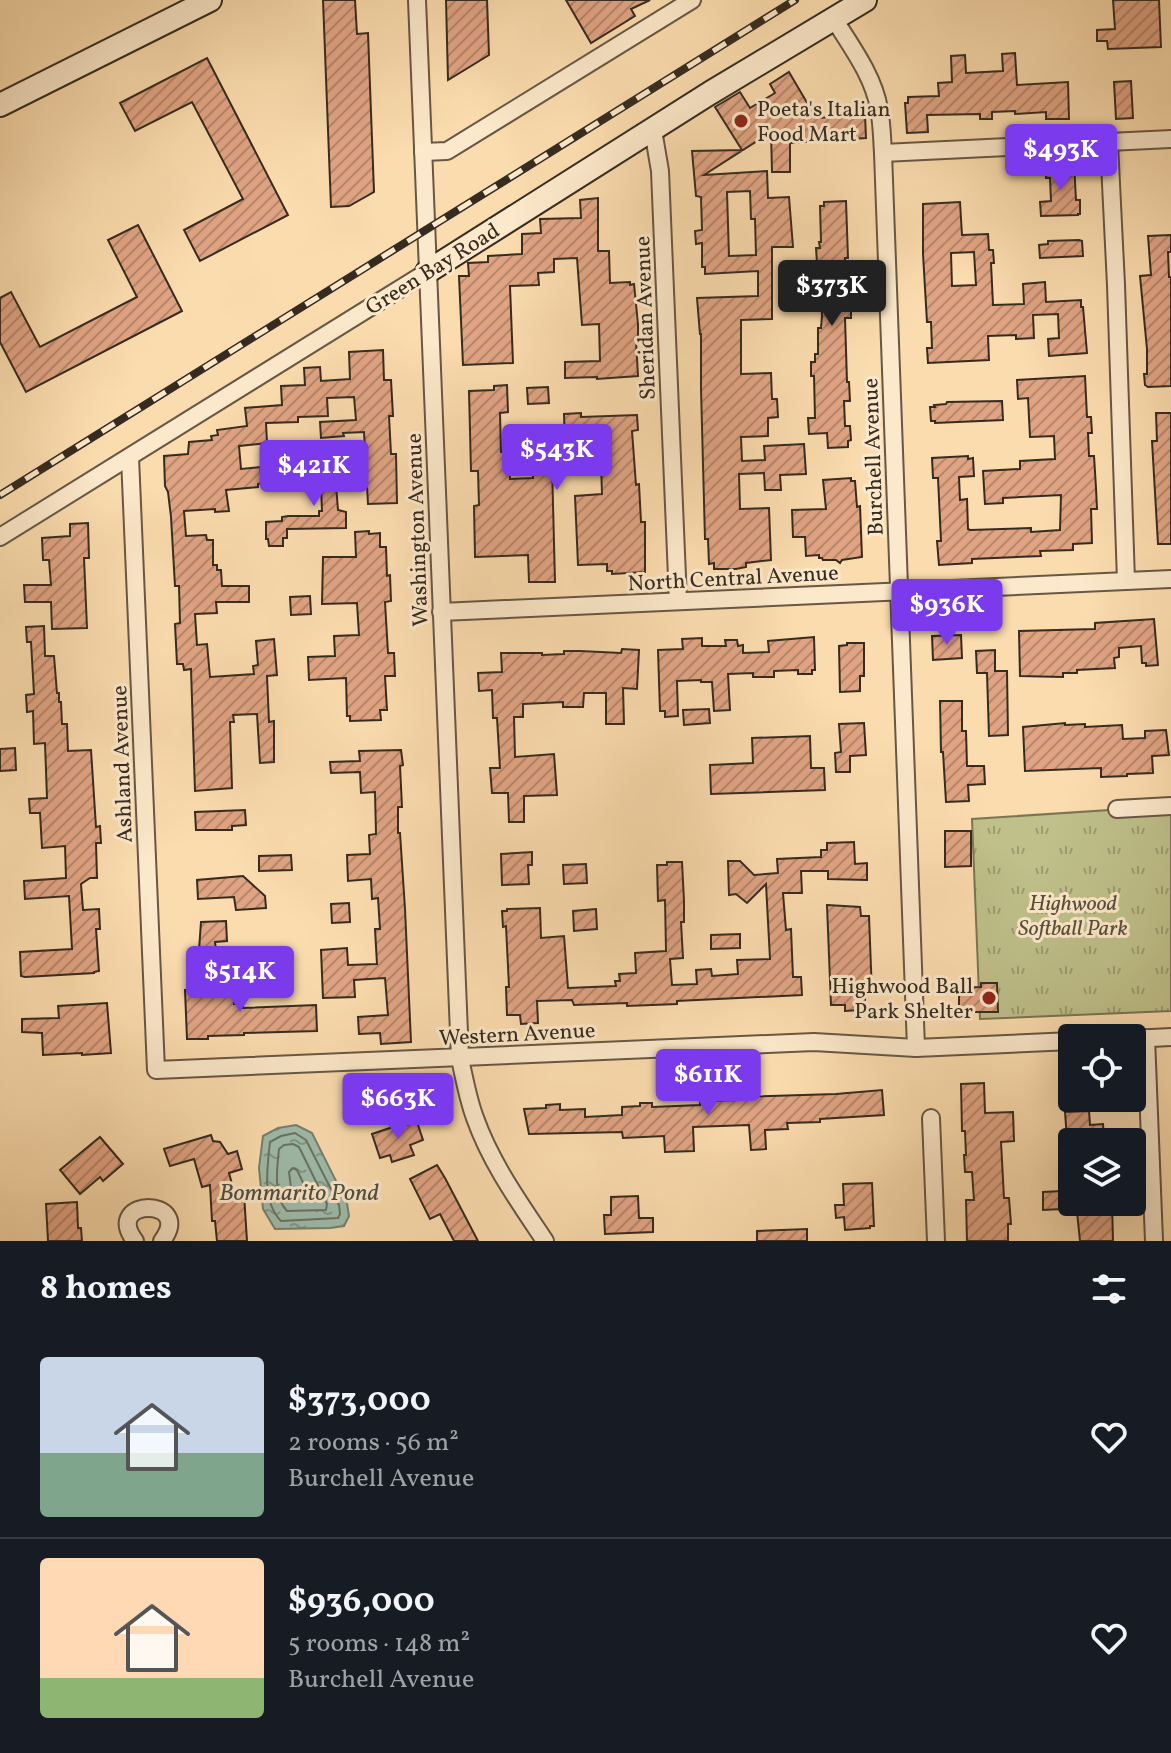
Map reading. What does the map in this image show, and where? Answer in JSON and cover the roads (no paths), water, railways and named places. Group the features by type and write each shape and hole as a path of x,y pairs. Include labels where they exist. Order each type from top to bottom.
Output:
{"street":[{"path":"0,105 210,0"},
{"name":"Washington Avenue","path":"417,0 460,1058 473,1114 483,1140 508,1187 545,1241"},
{"path":"423,152 447,151 692,0"},
{"name":"Green Bay Road","path":"0,537 710,93 865,0"},
{"name":"Burchell Avenue","path":"834,19 875,94 883,153 916,1048"},
{"name":"Sheridan Avenue","path":"653,130 660,171 678,601"},
{"path":"883,153 1171,139"},
{"path":"1109,143 1126,581"},
{"name":"Ashland Avenue","path":"130,457 156,1070"},
{"name":"North Central Avenue","path":"441,612 1171,579"},
{"path":"1117,809 1171,806"},
{"path":"1146,1038 1171,1037"},
{"name":"Western Avenue","path":"156,1070 814,1042 916,1048 1058,1042"},
{"path":"1144,1112 1154,1241"},
{"path":"931,1118 936,1241"},
{"path":"135,1241 129,1223 136,1211 148,1207 160,1210 168,1221 167,1234 162,1241"}],"water":[{"name":"Bommarito Pond","path":"296,1125 312,1133 347,1203 349,1216 344,1226 275,1229 263,1209 259,1168 263,1136 278,1128"}],"railway":[{"path":"0,495 795,0"}],"place":[{"name":"Poeta's Italian Food Mart","path":"741,121"},
{"name":"Highwood Ball Park Shelter","path":"989,998"}],"park label":[{"name":"Highwood Softball Park","path":"1073,914"}]}
